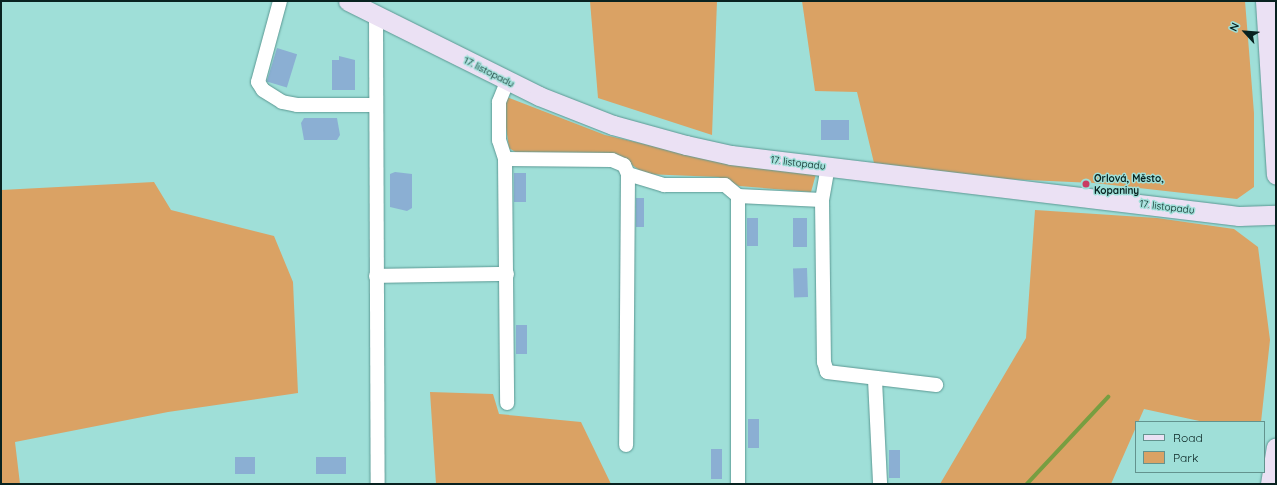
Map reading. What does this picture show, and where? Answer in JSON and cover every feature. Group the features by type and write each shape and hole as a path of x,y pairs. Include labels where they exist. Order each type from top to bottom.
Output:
{"main road":[{"name":"17. listopadu","path":"348,1 507,82 643,134 731,154 1239,216 1276,215"},
{"path":"1265,1 1276,175"},
{"path":"1270,484 1276,447"}],"street":[{"path":"280,1 258,82 263,90 282,102 297,105 376,104"},
{"path":"376,14 378,484"},
{"path":"507,82 499,102 499,140 505,158 507,403"},
{"path":"505,158 612,160 624,165 628,174 626,445"},
{"path":"828,166 822,200 824,362 827,372 876,380 936,385"},
{"path":"628,174 664,185 725,185 738,196 822,200"},
{"path":"738,196 738,484"},
{"path":"376,276 507,274"},
{"path":"876,380 880,484"}],"green space":[{"path":"590,1 717,1 712,135 598,98"},
{"path":"802,1 1245,1 1254,113 1254,187 1237,199 1094,183 1005,179 874,163 857,92 815,91"},
{"path":"507,97 605,135 679,152 816,174 811,192 739,186 718,177 645,174 616,154 517,153 509,148 503,107"},
{"path":"154,182 171,210 274,236 293,282 298,393 168,412 15,442 20,484 1,484 1,190"},
{"path":"1035,210 1157,218 1234,229 1258,247 1270,340 1261,421 1199,421 1144,409 1139,421 1135,421 1135,429 1111,484 940,484 1026,338"},
{"path":"430,392 493,394 499,414 581,422 611,484 436,484"}],"building":[{"path":"277,48 297,54 287,88 267,81"},
{"path":"339,56 355,60 355,90 332,90 332,60 339,60"},
{"path":"304,118 337,118 340,135 337,140 304,140 301,123"},
{"path":"821,120 849,120 849,140 821,140"},
{"path":"395,172 412,174 412,208 407,211 390,207 390,174"},
{"path":"514,173 526,173 526,202 514,202"},
{"path":"636,198 644,198 644,227 636,227"},
{"path":"747,218 758,218 758,246 747,246"},
{"path":"793,218 807,218 807,247 793,247"},
{"path":"793,268 807,268 808,297 794,297"},
{"path":"516,325 527,325 527,354 516,354"},
{"path":"748,419 759,419 759,448 748,448"},
{"path":"711,449 722,449 722,479 711,479"},
{"path":"889,450 900,450 900,478 889,478"},
{"path":"235,457 255,457 255,474 235,474"},
{"path":"316,457 346,457 346,474 316,474"}],"waterway":[{"path":"1027,484 1108,397"}],"place":[{"name":"Orlová, Město, Kopaniny","path":"1086,184"}]}
